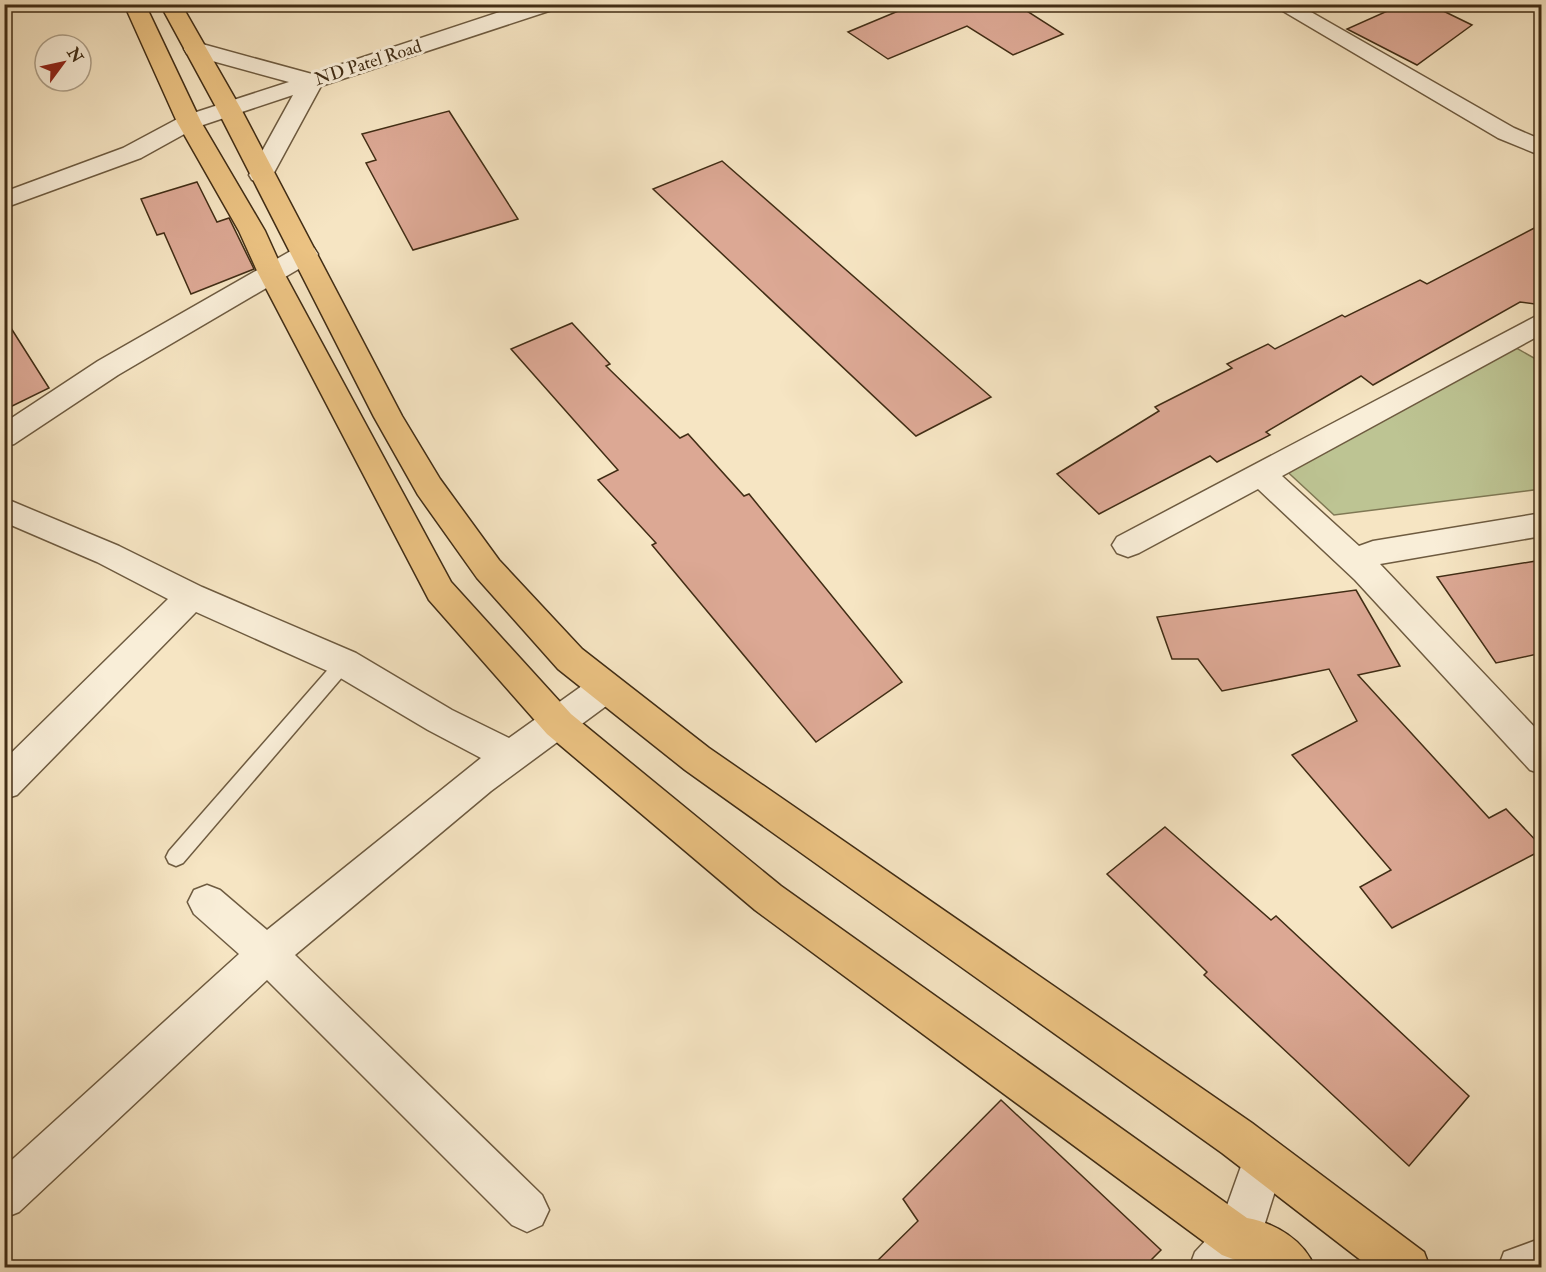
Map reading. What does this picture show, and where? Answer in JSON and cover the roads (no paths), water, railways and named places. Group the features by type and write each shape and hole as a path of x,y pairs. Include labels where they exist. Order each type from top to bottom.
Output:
{"highway":[{"path":"134,4 189,122 252,231 271,273 440,591 559,724 768,898 1224,1253 1263,1243 1293,1268"},
{"path":"170,4 229,109 261,175 305,254 388,417 429,487 488,569 570,659 697,759 1264,1159 1408,1268"}],"street":[{"name":"ND Patel Road","path":"4,201 132,153 189,122 547,4"},
{"path":"1281,4 1506,133 1542,149"},
{"path":"195,49 312,81 261,175"},
{"path":"4,437 108,368 305,254"},
{"path":"1128,545 1542,322"},
{"path":"1261,474 1366,571 1542,759"},
{"path":"4,509 108,554 191,596 344,663 440,720 511,756"},
{"path":"1366,571 1363,560 1372,553 1542,524"},
{"path":"4,784 191,596"},
{"path":"4,1197 267,954 478,780 559,724 605,688"},
{"path":"207,902 267,954 527,1210"},
{"path":"1224,1253 1264,1159"},
{"path":"1520,1268 1542,1260"}],"lane":[{"path":"176,857 344,663"}]}
